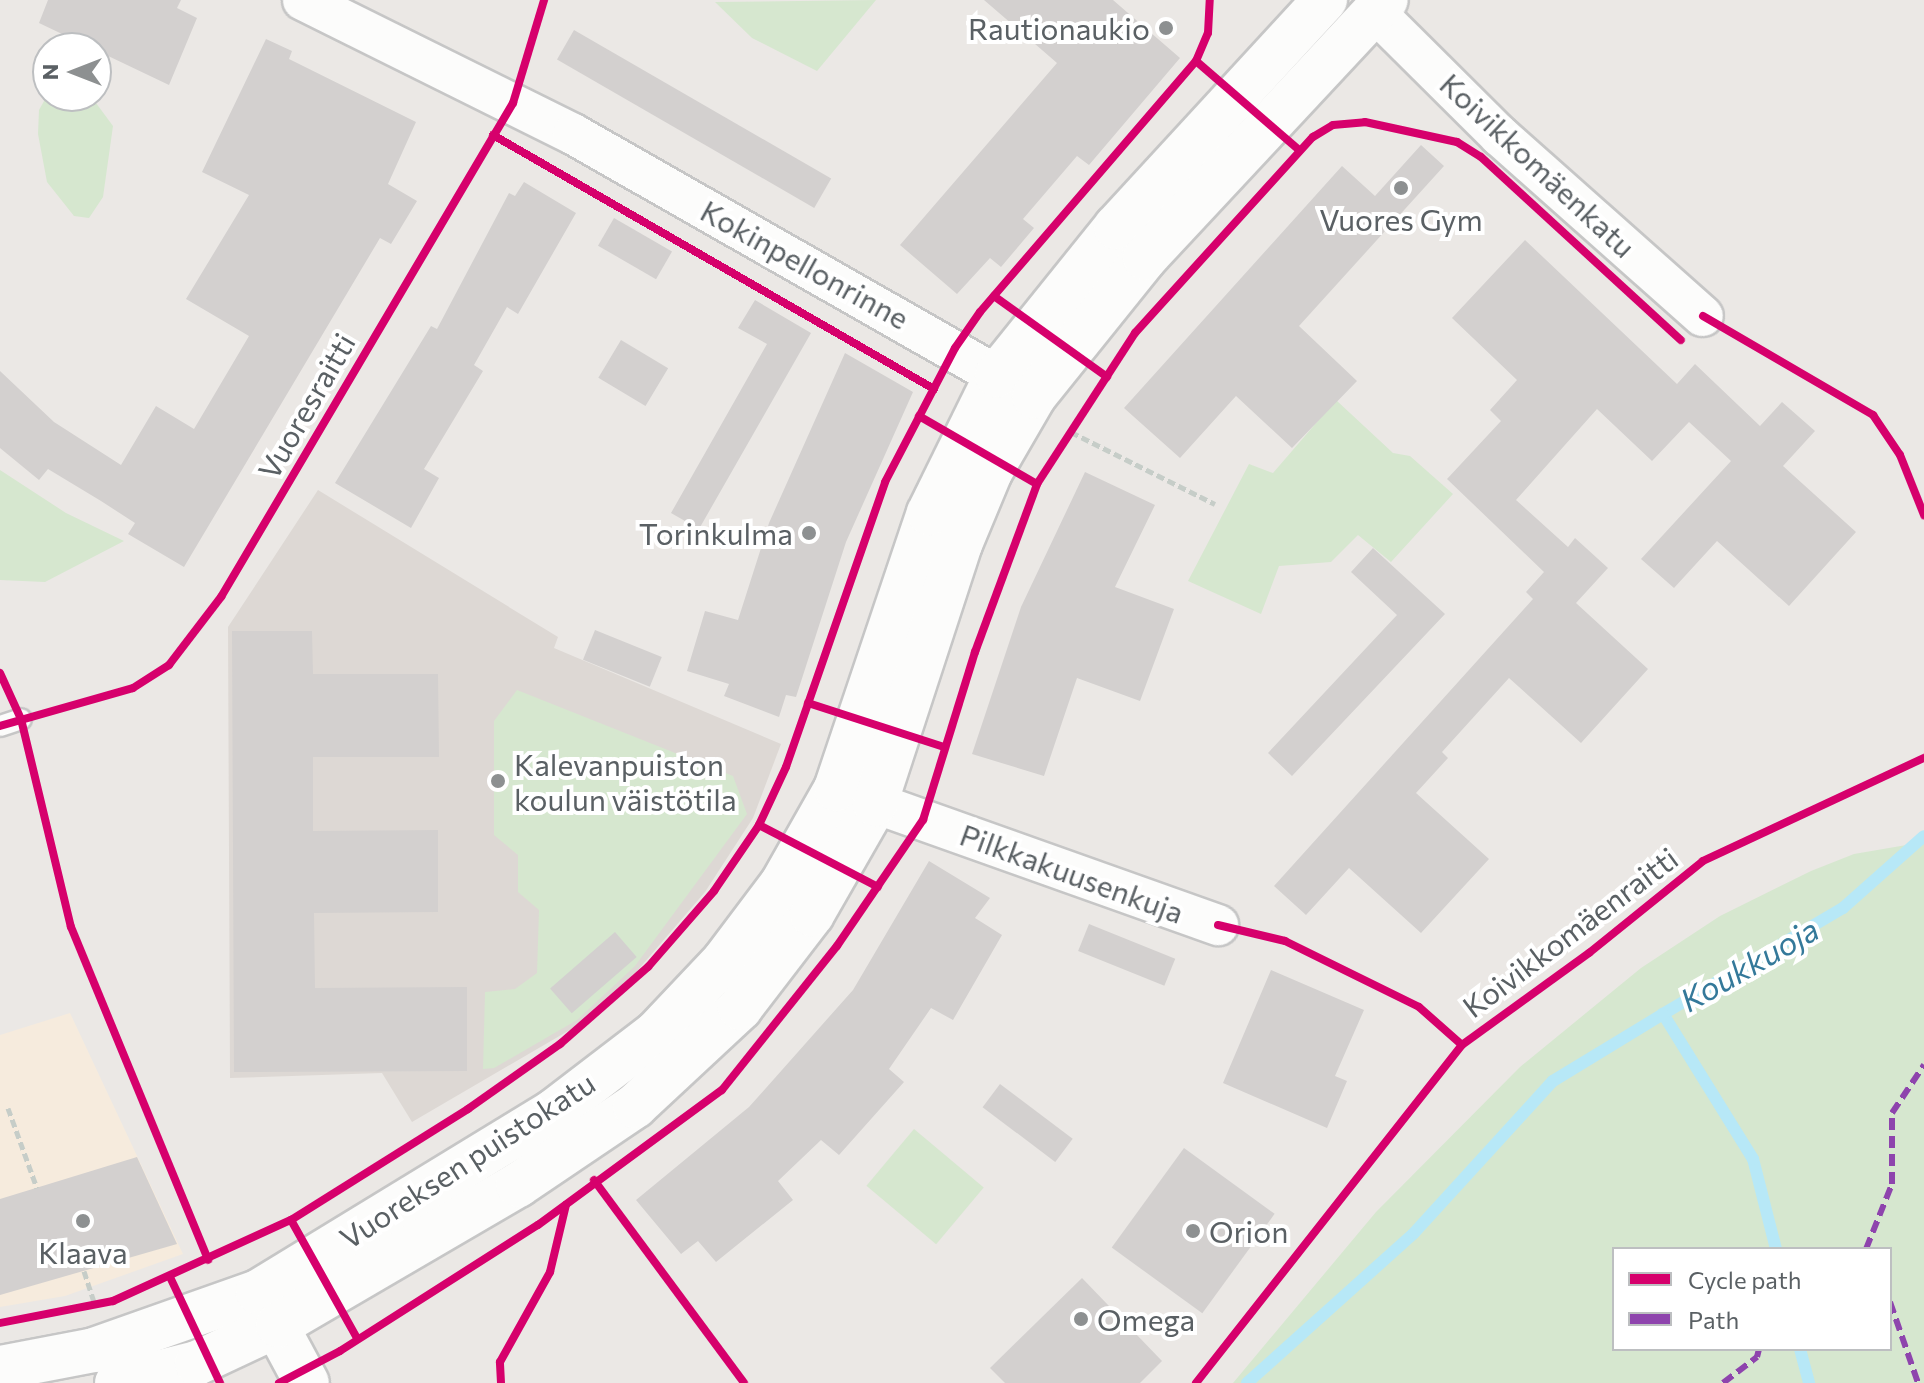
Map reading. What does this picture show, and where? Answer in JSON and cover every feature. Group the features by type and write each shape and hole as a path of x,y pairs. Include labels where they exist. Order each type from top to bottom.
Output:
{"main road":[{"name":"Vuoreksen puistokatu","path":"855,796 929,513 997,375 1116,227 1325,0"},
{"name":"Vuoreksen puistokatu","path":"117,1383 197,1363 268,1309 553,1112 656,1033 724,961 782,884 855,796 990,472 1034,396 1145,258 1374,4"},
{"name":"Vuoreksen puistokatu","path":"0,1368 94,1350 268,1309"},
{"path":"268,1309 307,1383"}],"street":[{"name":"Kokinpellonrinne","path":"303,0 573,134 1034,396"},
{"name":"Koivikkomäenkatu","path":"1374,4 1500,136 1703,316"},
{"name":"Pilkkakuusenkuja","path":"855,796 1218,925"}],"lane":[{"path":"0,726 21,719"}],"path":[{"path":"1063,445 1078,421"},
{"path":"1071,432 1215,504"},
{"path":"8,1108 37,1188"},
{"path":"80,1308 100,1304 84,1271"}],"shaded area":[{"name":"Kalevanpuiston koulun väistötila","path":"318,490 558,637 554,648 781,744 753,818 705,892 637,971 580,1024 412,1122 382,1073 230,1078 228,627"},
{"path":"70,1013 183,1254 65,1296 0,1307 0,1035"}],"green space":[{"path":"876,0 817,71 752,38 715,2"},
{"path":"39,112 103,112 113,126 103,197 89,218 74,216 47,182 38,134"},
{"path":"1336,400 1393,453 1410,456 1453,494 1391,562 1358,535 1331,562 1279,566 1261,614 1188,581 1249,464 1273,473"},
{"path":"0,470 66,513 124,541 45,582 0,580"},
{"path":"517,690 733,776 747,814 635,966 577,1020 494,1068 483,1069 485,992 515,989 537,973 539,910 518,892 518,855 494,835 494,721"},
{"path":"1924,842 1924,1383 1233,1383 1376,1212 1520,1067 1641,968 1720,916 1811,871 1854,854"},
{"path":"914,1129 984,1187 936,1244 866,1186"}],"building":[{"path":"48,0 181,0 177,8 197,18 169,85 112,58 112,32 58,32 39,23"},
{"path":"984,0 1113,0 1180,58 1089,165 1077,156 1023,219 1034,228 1001,267 990,258 957,294 900,245 1057,63"},
{"path":"574,30 831,178 814,208 557,59"},
{"path":"266,39 292,51 289,59 416,122 388,184 417,201 391,244 380,238 184,567 128,534 135,523 101,501 48,469 39,480 0,448 0,371 54,422 121,465 156,406 194,429 249,336 186,299 249,195 202,172"},
{"path":"1421,145 1444,166 1299,326 1357,381 1292,448 1236,396 1180,458 1124,408 1342,166 1375,196"},
{"path":"524,182 576,213 518,314 507,307 474,365 483,371 424,469 439,478 411,528 335,483 431,326 437,329 509,193 515,196"},
{"path":"614,218 672,252 656,279 598,246"},
{"path":"1525,240 1677,384 1695,364 1760,426 1782,402 1815,431 1783,466 1856,532 1789,606 1717,541 1674,588 1641,559 1731,461 1689,422 1652,461 1597,409 1516,500 1568,547 1575,538 1608,568 1576,603 1648,669 1581,743 1509,678 1442,752 1448,758 1416,793 1489,859 1421,933 1349,868 1306,915 1274,886 1533,599 1526,592 1544,572 1447,479 1501,421 1490,410 1517,380 1452,318"},
{"path":"755,300 811,333 699,529 671,513 767,344 738,328"},
{"path":"621,340 668,368 645,406 598,378"},
{"name":"Torinkulma","path":"845,353 913,392 846,542 796,697 786,695 779,717 724,696 729,684 687,671 705,611 738,620 769,523"},
{"path":"1085,472 1155,505 1115,587 1174,609 1140,701 1077,678 1044,776 972,754 1021,607"},
{"path":"1373,548 1445,614 1292,776 1268,753 1397,615 1351,572"},
{"path":"595,630 662,657 650,687 583,660"},
{"path":"232,631 312,631 313,674 438,674 439,757 313,757 313,831 438,830 438,912 314,913 315,988 467,987 467,1071 234,1072"},
{"path":"929,861 990,898 975,918 1002,935 953,1020 931,1008 889,1069 904,1082 839,1155 821,1140 778,1181 793,1200 716,1262 698,1241 681,1254 636,1200 749,1107 853,990"},
{"path":"1089,924 1175,959 1164,986 1078,951"},
{"path":"615,932 637,957 572,1013 550,988"},
{"path":"1271,970 1364,1010 1335,1076 1347,1081 1327,1128 1223,1083"},
{"path":"1000,1084 1073,1139 1055,1162 983,1107"},
{"name":"Orion","path":"1184,1148 1275,1214 1202,1313 1112,1248"},
{"name":"Klaava","path":"137,1157 177,1244 0,1295 0,1199"},
{"name":"Omega","path":"1082,1278 1162,1361 1140,1383 1005,1383 990,1368"}],"waterway":[{"name":"Koukkuoja","path":"1775,1247 1753,1159 1663,1014 1843,908 1924,836"},
{"path":"1247,1383 1414,1233 1553,1081 1663,1014"},
{"name":"Koukkuoja","path":"1801,1351 1809,1383"}],"marked path":[{"path":"1867,1247 1892,1184 1892,1113 1924,1065"},
{"path":"1892,1308 1918,1383"},
{"path":"1723,1383 1757,1357 1758,1351"}],"cycle path":[{"name":"Vuoresraitti","path":"0,726 133,688 169,665 221,597 513,103 544,0"},
{"path":"0,1323 113,1301 291,1220 468,1109 560,1044 648,967 714,891 759,825 786,767 885,482 955,348 980,312 1196,61 1208,33 1210,0"},
{"path":"1196,61 1299,150"},
{"path":"279,1383 340,1351 538,1225 722,1090 837,946 923,820 975,652 1037,484 1135,333 1313,137 1333,125 1365,122 1457,142 1481,157 1681,340"},
{"path":"493,135 934,389"},
{"path":"994,296 1107,377"},
{"path":"1703,316 1873,415 1900,455 1924,515"},
{"path":"919,416 1037,484"},
{"path":"0,673 21,719 71,927 208,1260"},
{"path":"808,703 944,747"},
{"name":"Koivikkomäenraitti","path":"1196,1383 1462,1045 1589,953 1703,861 1924,758"},
{"path":"759,825 878,887"},
{"path":"1218,925 1285,941 1419,1007 1462,1045"},
{"path":"594,1180 744,1383"},
{"path":"501,1383 500,1362 550,1272 566,1205"},
{"path":"291,1220 357,1338"},
{"path":"170,1277 220,1383"}],"place":[{"name":"Rautionaukio","path":"1166,28"},
{"name":"Vuores Gym","path":"1401,188"},
{"name":"Torinkulma","path":"809,533"},
{"name":"Kalevanpuiston koulun väistötila","path":"498,781"},
{"name":"Klaava","path":"83,1221"},
{"name":"Orion","path":"1193,1231"},
{"name":"Omega","path":"1081,1319"}]}
